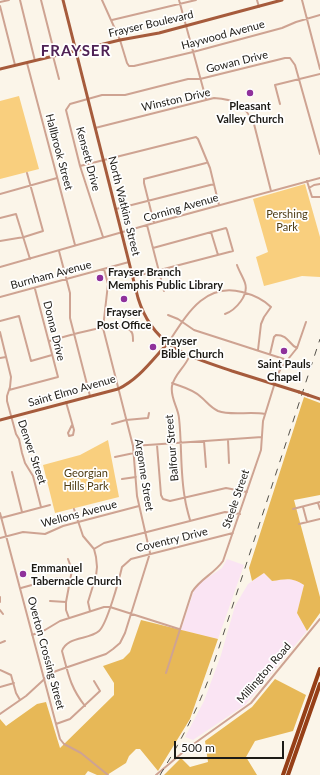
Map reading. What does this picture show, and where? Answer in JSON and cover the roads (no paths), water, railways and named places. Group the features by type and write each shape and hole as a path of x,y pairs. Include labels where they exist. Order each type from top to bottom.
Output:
{"highway":[{"path":"283,775 320,669"},
{"path":"288,775 320,684"}],"main road":[{"name":"North Watkins Street","path":"63,0 142,312 150,324 168,343 189,357 320,399"},
{"name":"Frayser Boulevard","path":"0,69 120,40 159,33 282,0"},
{"name":"Saint Elmo Avenue","path":"0,420 118,389 135,379 168,343"}],"street":[{"path":"0,2 8,0"},
{"path":"20,0 35,61"},
{"path":"41,0 59,78"},
{"path":"102,0 120,40"},
{"path":"179,0 206,100"},
{"path":"112,20 196,0"},
{"path":"257,0 258,7"},
{"path":"302,0 320,69"},
{"path":"0,6 15,66"},
{"name":"Haywood Avenue","path":"120,40 127,63 130,66 134,66 282,28 307,18 320,15"},
{"name":"Gowan Drive","path":"88,99 102,95 125,95 188,79 200,79 290,58 293,62 320,154"},
{"name":"Hallbrook Street","path":"27,63 75,246"},
{"path":"280,104 275,85 320,74"},
{"name":"Winston Drive","path":"95,128 214,98 232,101 241,106 249,114 254,124 271,191"},
{"name":"Kensett Drive","path":"88,99 70,104 66,110 80,166 103,237"},
{"path":"80,166 196,137 210,168 219,205"},
{"path":"154,223 144,179 207,162"},
{"path":"0,241 24,237 43,231 27,173"},
{"path":"0,194 57,178"},
{"name":"Corning Avenue","path":"0,267 103,237 320,178"},
{"path":"306,181 312,197 320,197"},
{"path":"116,209 214,184"},
{"path":"308,188 320,184"},
{"path":"0,218 16,214 30,259"},
{"path":"147,225 164,291"},
{"path":"133,277 233,251 228,230 226,228 153,248"},
{"path":"211,232 218,255"},
{"path":"59,251 70,294 70,318 90,396"},
{"name":"Burnham Avenue","path":"0,297 35,289 129,262"},
{"path":"226,314 239,305 245,292 246,284 236,265"},
{"name":"Argonne Street","path":"0,714 20,700 51,673 114,650 120,643 125,633 150,553 139,506 133,446 103,328 108,284 104,269"},
{"name":"Donna Drive","path":"9,390 58,377 35,289"},
{"name":"Saint Elmo Avenue","path":"168,343 182,321 196,304 212,293 223,290 234,290 256,296 265,301 271,307 261,324 258,350"},
{"path":"168,315 182,321 194,330 287,360"},
{"path":"0,321 19,316 31,361 52,355"},
{"name":"Steele Street","path":"166,673 192,592 202,579 217,569 223,561 261,450 263,421 274,385 281,368 294,354 306,322"},
{"path":"49,341 103,328 121,326 127,328 133,335 133,341"},
{"name":"Denver Street","path":"0,332 11,377 7,402 25,463 33,476 41,507"},
{"path":"269,354 276,335 286,337 297,348"},
{"path":"0,358 6,356"},
{"path":"189,357 186,364 172,383 192,390 202,397 211,407 217,410 226,413 254,412 265,414"},
{"name":"Balfour Street","path":"172,383 172,396 179,417 184,498 190,520"},
{"path":"66,402 72,424 74,434 69,436 68,433 72,424"},
{"path":"112,424 126,420 148,418 149,413"},
{"path":"133,446 262,437"},
{"path":"228,440 229,463"},
{"path":"204,441 206,467"},
{"path":"157,445 161,495 163,499 170,501 226,488 247,492"},
{"path":"115,457 134,453"},
{"path":"12,472 22,512"},
{"path":"122,479 136,477"},
{"path":"293,509 319,502 320,509"},
{"path":"1,518 50,505"},
{"name":"Wellons Avenue","path":"0,538 23,532 45,534 63,526 139,506"},
{"path":"303,507 307,522"},
{"path":"74,509 83,536 94,549 96,557 96,576 88,602 90,611"},
{"path":"94,549 104,543 190,520 225,512 240,514"},
{"name":"Overton Crossing Street","path":"0,513 60,739 64,744 81,753 108,775"},
{"path":"299,524 320,519"},
{"name":"Coventry Drive","path":"85,706 71,684 62,650 69,642 94,634 102,627 110,607 122,567 126,562 150,553 233,533"},
{"path":"68,559 72,570 66,602 66,610 69,618"},
{"path":"21,588 57,578 70,580"},
{"path":"0,597 0,602"},
{"path":"50,602 66,602"},
{"path":"32,635 45,630 60,621 104,607 110,607 179,629"},
{"path":"0,610 3,614"},
{"name":"Millington Road","path":"156,775 188,748 251,703 320,619"},
{"path":"0,643 5,642"},
{"path":"0,670 11,675 16,693 20,700"},
{"path":"56,724 70,719 100,691 94,681"},
{"path":"0,688 14,683"}],"railway":[{"path":"160,775 187,728 199,704 209,678 320,339"}],"place":[{"name":"Pleasant Valley Church","path":"250,93"},
{"name":"Frayser Branch Memphis Public Library","path":"100,278"},
{"name":"Frayser Post Office","path":"124,299"},
{"name":"Frayser Bible Church","path":"153,347"},
{"name":"Saint Pauls Chapel","path":"284,351"},
{"name":"Emmanuel Tabernacle Church","path":"23,574"}],"district":[{"name":"FRAYSER","path":"76,51"}],"park label":[{"name":"Pershing Park","path":"287,220"},
{"name":"Georgian Hills Park","path":"86,479"}]}
